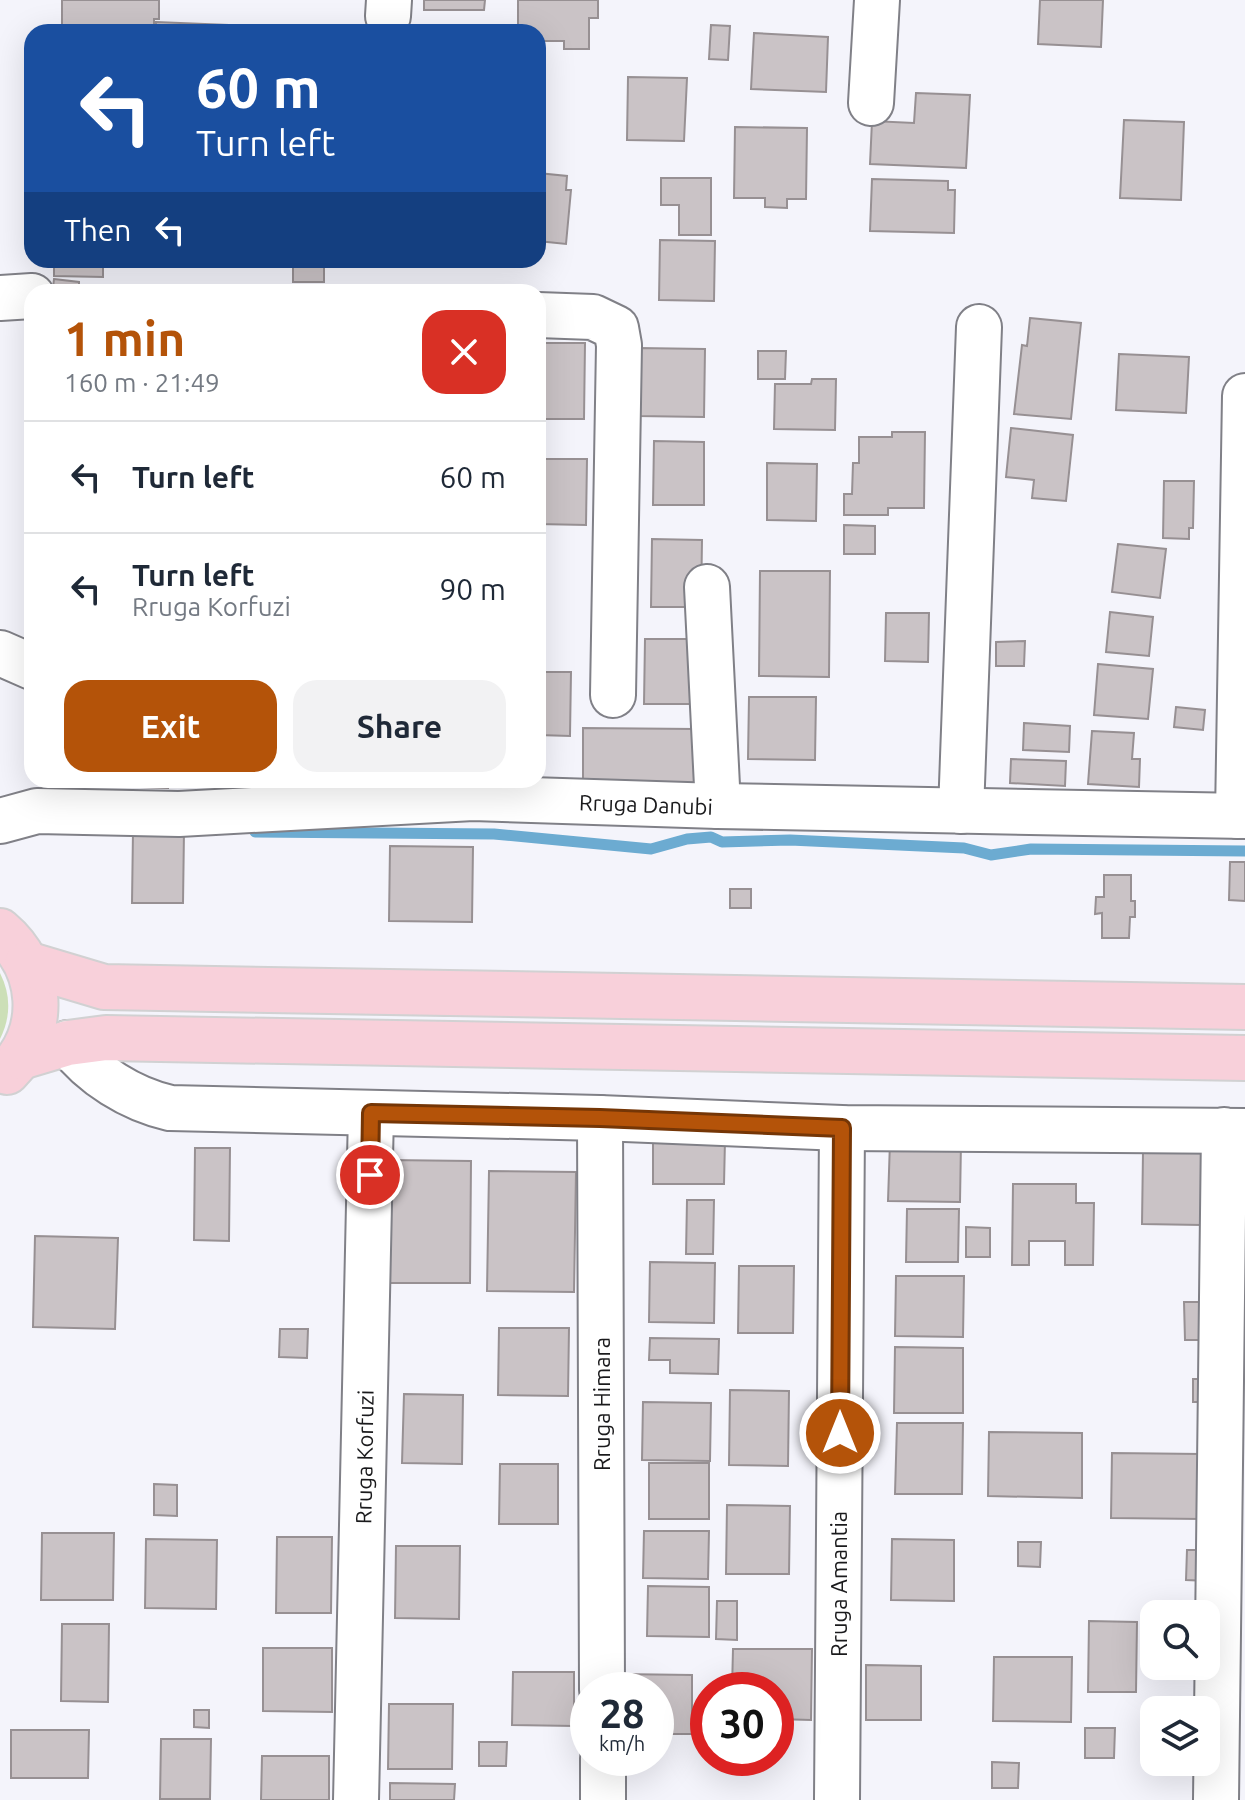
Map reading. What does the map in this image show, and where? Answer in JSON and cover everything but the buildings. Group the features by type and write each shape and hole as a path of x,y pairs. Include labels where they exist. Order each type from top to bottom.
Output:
{"main road":[{"path":"10,936 104,987 1245,1007"},
{"path":"10,936 33,977 37,1004 33,1031 10,1068"},
{"path":"10,1068 68,1043 106,1038 1245,1058"}],"street":[{"path":"871,103 877,0"},
{"path":"0,298 24,296"},
{"path":"546,315 593,317 616,328 619,345 613,695"},
{"path":"961,811 979,327"},
{"path":"1241,816 1245,396"},
{"path":"707,587 718,806"},
{"path":"0,653 24,664"},
{"name":"Rruga Danubi","path":"0,821 37,811 66,796 473,789 718,806 1241,816"},
{"path":"68,1043 82,1062 150,1104 170,1108 600,1118 842,1128 1234,1131 1216,1800"},
{"name":"Rruga Korfuzi","path":"356,1800 371,1113"},
{"name":"Rruga Himara","path":"600,1118 602,1672"},
{"name":"Rruga Amantia","path":"837,1800 842,1128"},
{"path":"603,1776 603,1800"}],"green space":[{"path":"0,973 8,1006 0,1039"}],"waterway":[{"path":"255,832 494,834 651,849 687,839 711,837 722,842 790,840 964,848 991,855 1031,849 1245,851"}],"route":[{"path":"370,1175 371,1113 842,1128 840,1433"}]}
